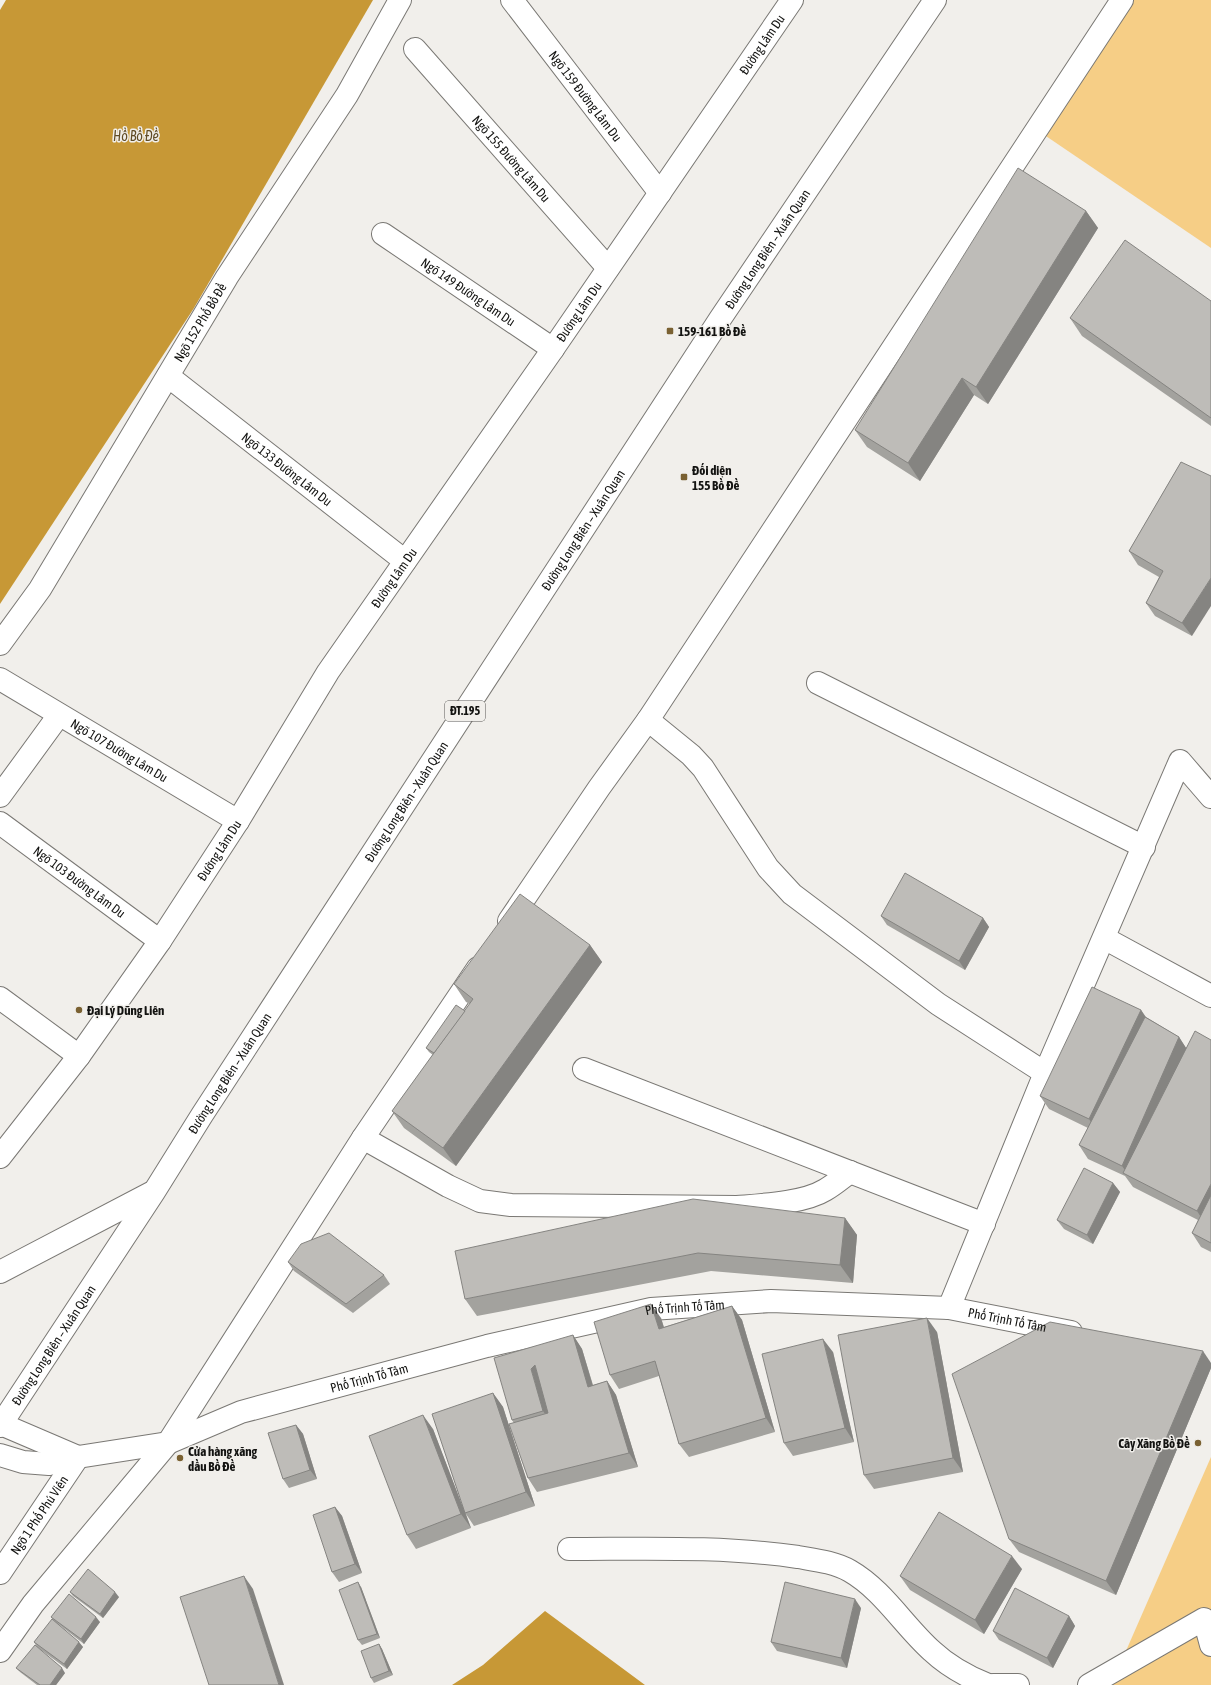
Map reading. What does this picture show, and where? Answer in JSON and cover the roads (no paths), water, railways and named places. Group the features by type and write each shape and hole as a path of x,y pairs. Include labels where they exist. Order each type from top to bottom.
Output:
{"street":[{"name":"Ngõ 152 Phố Bồ Đề","path":"0,644 40,589 227,277 347,95 400,0"},
{"name":"Ngõ 159 Đường Lâm Du","path":"512,0 576,86 660,193"},
{"name":"Đường Lâm Du","path":"0,1157 79,1056 160,941 238,821 328,672 553,349 792,0"},
{"name":"Đường Long Biên – Xuân Quan","path":"1,1425 154,1192 202,1115 716,325 935,0"},
{"path":"0,1651 33,1604 168,1443 363,1138 599,788 648,720 1122,0"},
{"name":"Ngõ 155 Đường Lâm Du","path":"415,48 608,268"},
{"name":"Ngõ 149 Đường Lâm Du","path":"384,234 553,349"},
{"name":"Ngõ 133 Đường Lâm Du","path":"168,376 405,561"},
{"name":"Ngõ 107 Đường Lâm Du","path":"0,679 238,821"},
{"path":"818,683 1144,847"},
{"path":"0,796 59,714"},
{"path":"648,720 692,755 704,768 768,868 792,894 938,1004 1045,1073"},
{"path":"949,1308 1045,1073 1180,761 1211,797"},
{"name":"Ngõ 103 Đường Lâm Du","path":"0,823 160,941"},
{"path":"1104,938 1211,996"},
{"path":"0,998 79,1056"},
{"path":"584,1069 984,1224"},
{"path":"363,1138 448,1186 480,1201 511,1205 737,1207 770,1204 812,1196 825,1191 850,1172"},
{"path":"0,1272 154,1192"},
{"name":"Phố Trịnh Tố Tâm","path":"0,1455 22,1462 49,1464 78,1457 168,1443 242,1412 487,1346 651,1309 771,1301 949,1308 1091,1336"},
{"path":"1,1425 78,1457"},
{"name":"Ngõ 1 Phố Phú Viên","path":"0,1573 78,1457"},
{"path":"569,1549 709,1550 772,1553 826,1562 850,1571 877,1592 932,1651 953,1667 973,1679 988,1685"},
{"path":"1089,1685 1207,1617 1211,1645"},
{"path":"993,1685 1018,1685"}],"water":[{"name":"Hồ Bồ Đề","path":"6,0 373,0 194,308 0,604 0,10"},
{"path":"545,1611 645,1685 452,1685 483,1665"}],"place":[{"name":"159-161 Bồ Đề","path":"670,331"},
{"name":"Đối diện 155 Bồ Đề","path":"684,477"},
{"name":"Đại Lý Dũng Liên","path":"79,1010"},
{"name":"Cây Xăng Bồ Đề","path":"1198,1443"},
{"name":"Cửa hàng xăng dầu Bồ Đề","path":"180,1458"}]}
